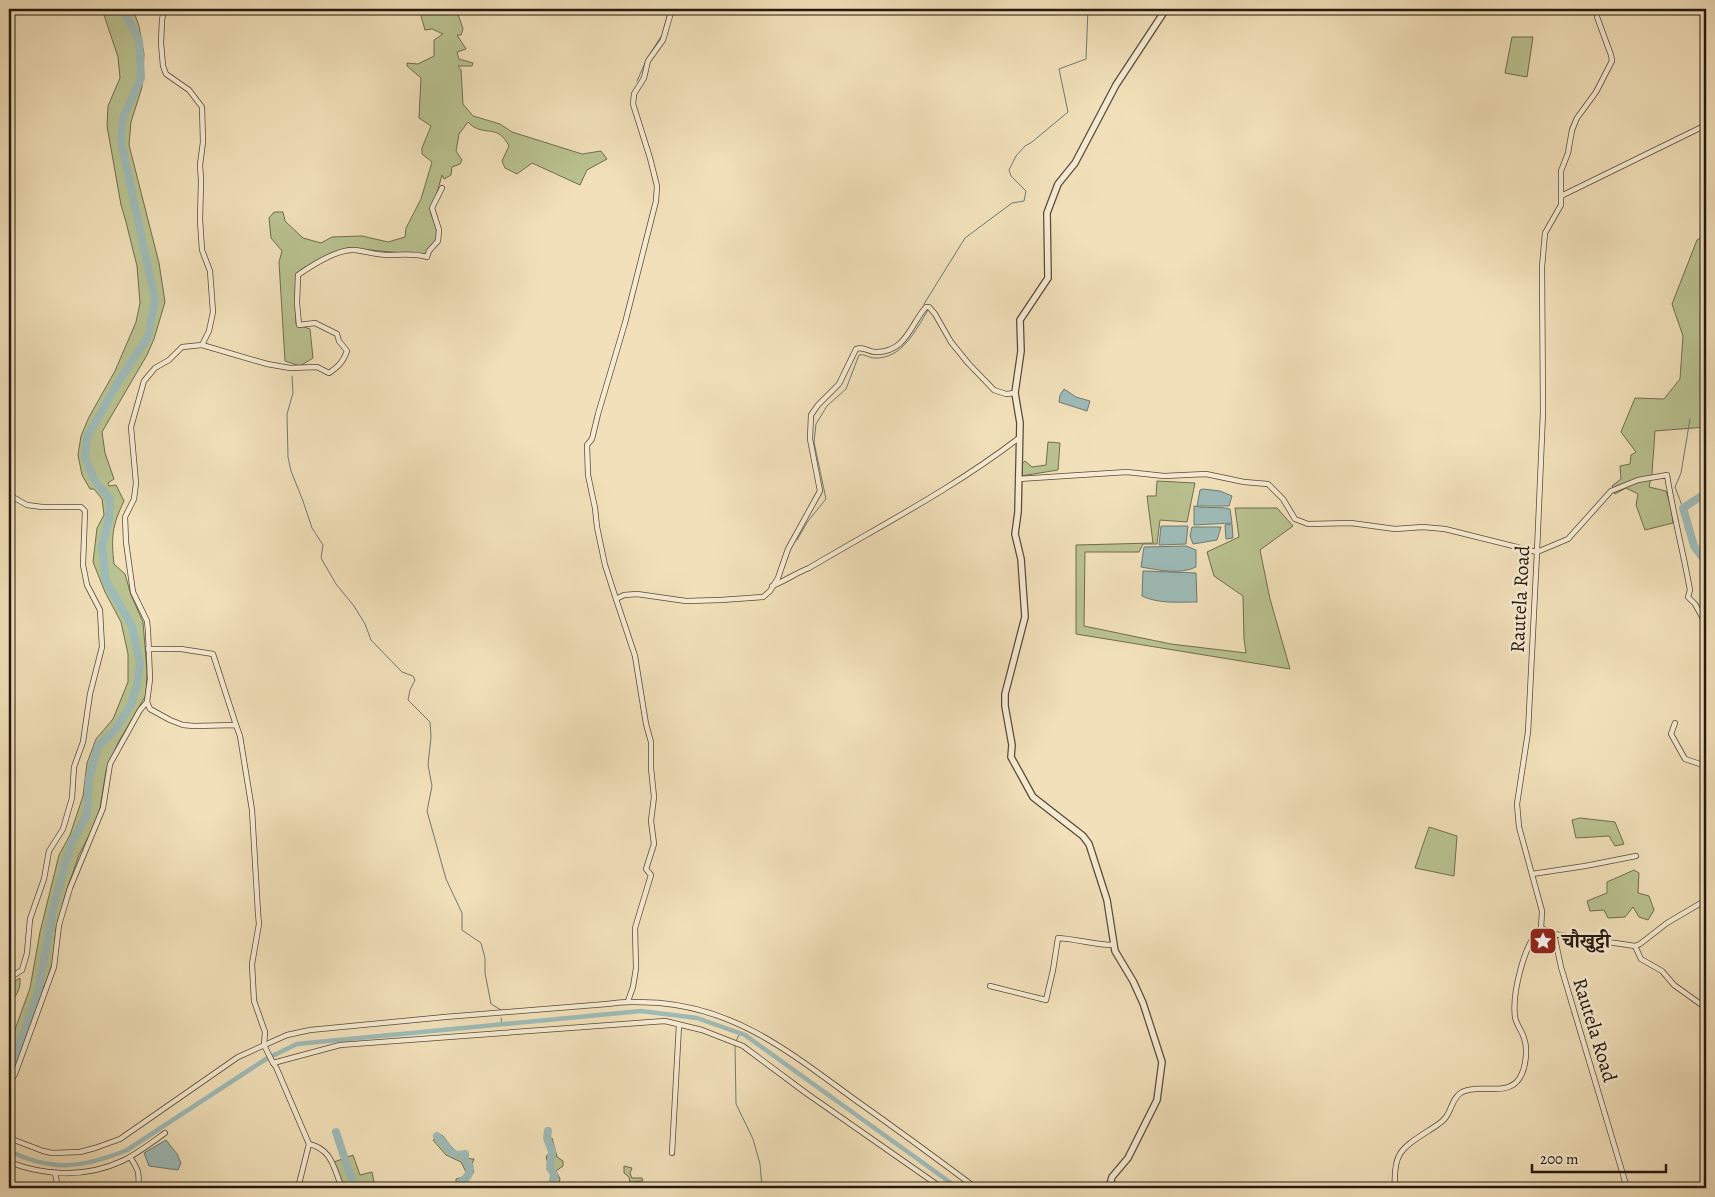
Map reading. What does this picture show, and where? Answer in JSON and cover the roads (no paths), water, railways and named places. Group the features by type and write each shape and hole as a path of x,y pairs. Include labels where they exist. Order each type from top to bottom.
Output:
{"street":[{"path":"164,9 161,43 163,66 166,74 189,90 202,107 203,142 200,165 200,220 202,250 210,271 213,312 209,331 202,345"},
{"path":"628,1001 633,987 636,968 635,928 650,875 646,869 654,844 651,821 654,797 651,742 646,724 635,656 605,565 597,527 596,508 588,475 588,445 592,439 625,323 656,201 657,186 633,104 634,94 644,78 648,61 663,40 672,9"},
{"path":"1109,1188 1112,1178 1128,1158 1157,1100 1162,1062 1143,1003 1133,981 1114,952 1107,900 1089,844 1083,836 1032,797 1011,757 1012,745 1005,706 1005,694 1025,617 1021,559 1014,534 1018,512 1020,423 1015,393 1021,351 1020,320 1048,278 1047,213 1058,184 1074,163 1116,85 1166,9"},
{"name":"Rautela Road","path":"1541,928 1542,911 1519,826 1517,804 1528,732 1537,552 1543,412 1543,243 1545,233 1561,206 1561,171 1568,153 1572,130 1577,118 1596,92 1612,61 1597,17 1597,9"},
{"path":"1561,196 1706,125"},
{"path":"236,726 183,725 150,709 147,702 150,679 147,621 133,592 126,542 125,517 134,499 136,483 131,427 144,381 155,368 169,360 182,347 202,345 266,364 290,368 317,367 329,372 336,368 342,362 347,351 339,341 337,334 315,324 299,325 297,303 298,275 309,267 337,254 352,250 387,255 416,254 427,257 429,251 438,241 439,230 432,208 442,188"},
{"path":"616,599 624,595 637,594 686,601 748,599 763,597 770,591 778,578 788,549 820,491 810,439 812,415 818,405 839,384 856,348 861,347 875,352 891,349 903,342 926,307 929,307 935,314 951,342 968,364 994,390 1006,394 1015,393"},
{"path":"772,586 809,568 949,486 989,461 1019,438"},
{"path":"1018,479 1127,472 1164,476 1206,474 1244,482 1268,484 1283,499 1295,519 1308,524 1351,523 1395,529 1423,527 1445,529 1537,552 1568,538 1611,491 1638,480 1668,475 1672,504 1690,590 1688,597 1695,604 1706,624"},
{"path":"9,483 11,496 27,504 42,507 81,507 85,511 83,565 87,585 100,610 102,647 90,694 83,742 74,767 72,798 63,829 49,851 44,879 30,920 27,953 22,970 11,977 9,984"},
{"path":"148,649 181,649 214,654 240,736 252,810 258,924 253,956 254,1001 265,1032 265,1047 276,1067 309,1144 298,1188"},
{"path":"9,1084 18,1066 54,967 59,925 70,888 103,808 110,764 140,710 147,702"},
{"path":"1675,723 1671,734 1685,759 1706,766"},
{"path":"1532,874 1636,856"},
{"path":"1395,1188 1396,1160 1402,1150 1446,1117 1454,1100 1461,1092 1506,1088 1520,1078 1526,1050 1525,1039 1515,1018 1519,979 1529,945 1536,932 1541,928 1554,934 1635,946 1667,923 1706,900"},
{"name":"Rautela Road","path":"1554,934 1561,967 1628,1188"},
{"path":"990,986 1046,1000 1058,938 1076,939 1098,945 1113,945"},
{"path":"1635,946 1641,959 1662,971 1674,985 1706,1008"},
{"path":"9,1138 52,1153 80,1152 120,1139 238,1057 265,1047 287,1035 310,1030 628,1001 684,1006 718,1015 757,1032 794,1056 976,1188"},
{"path":"272,1061 340,1045 665,1021 702,1030 744,1046 806,1093 942,1188"},
{"path":"672,1153 679,1025"},
{"path":"9,1162 29,1169 55,1173 78,1173 120,1162 164,1133"},
{"path":"309,1144 326,1152 342,1188"},
{"path":"130,1157 138,1168 138,1188"},
{"path":"55,1173 58,1188"}],"water":[{"path":"1064,389 1076,397 1090,401 1087,411 1059,402 1060,395"},
{"path":"1200,490 1220,491 1232,496 1229,506 1197,506"},
{"path":"1194,506 1230,509 1232,523 1194,525"},
{"path":"1232,524 1233,538 1226,539 1225,525"},
{"path":"1161,526 1188,526 1186,544 1159,545"},
{"path":"1192,527 1221,527 1217,540 1193,544 1190,536"},
{"path":"1186,546 1196,550 1196,567 1176,571 1141,567 1144,547"},
{"path":"1143,571 1196,573 1197,602 1162,601 1142,596"},
{"path":"166,1140 177,1154 181,1163 178,1170 149,1166 144,1153"}],"waterway":[{"path":"9,1071 38,992 54,905 71,844 87,815 89,779 98,746 115,730 131,705 137,685 140,664 132,626 106,581 102,546 109,519 110,499 95,481 85,458 87,437 120,379 148,337 155,300 121,141 123,118 141,78 139,40 123,9"},
{"path":"648,57 662,35 669,9"},
{"path":"924,304 965,238 1012,203 1024,201 1026,191 1011,176 1009,170 1016,156 1025,146 1068,112 1059,69 1086,59 1088,9"},
{"path":"637,81 645,63"},
{"path":"797,540 808,521 826,499 814,442 816,424 827,406 846,389 859,355 875,358 893,354 907,342 928,310"},
{"path":"292,376 293,393 287,414 288,457 291,471 312,528 323,545 321,558 336,584 354,606 365,624 371,640 402,672 413,676 415,680 408,700 430,722 431,737 428,765 432,786 427,811 446,879 462,913 462,930 481,943 485,958 485,973 491,1004 501,1010"},
{"path":"1683,508 1675,487 1681,473 1690,419"},
{"path":"1706,493 1683,508 1694,546 1706,562"},
{"path":"9,1151 25,1158 54,1165 82,1164 111,1156 127,1150 266,1059 297,1044 641,1011 697,1018 745,1035 958,1188"},
{"path":"501,1018 502,1024"},
{"path":"736,1041 740,1033"},
{"path":"735,1044 736,1104 753,1139 760,1164 762,1188"},
{"path":"548,1131 547,1138 552,1151 550,1168 554,1174 552,1188"},
{"path":"336,1132 349,1172 357,1188"},
{"path":"437,1136 452,1153 458,1155 465,1154 465,1160 470,1167 470,1172 459,1188"},
{"path":"629,1184 630,1188"}],"place":[{"name":"चौखुट्टी","path":"1543,941"}]}
